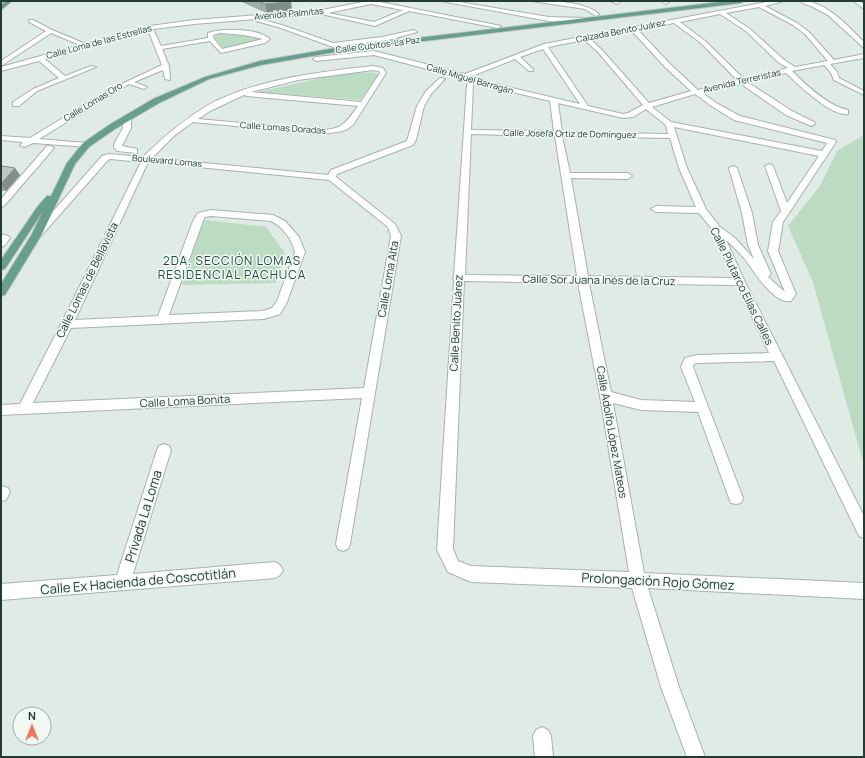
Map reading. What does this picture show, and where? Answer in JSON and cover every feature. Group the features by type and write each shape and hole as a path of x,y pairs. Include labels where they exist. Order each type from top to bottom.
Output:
{"main road":[{"path":"1,8 9,1"},
{"name":"Calle Cubitos-La Paz","path":"1,292 37,234 50,208 57,189 71,163 86,145 127,118 180,90 233,70 260,63 341,50 741,1"},
{"name":"Calle Cubitos-La Paz","path":"1,267 41,208 57,189"}],"street":[{"name":"Avenida Palmitas","path":"247,18 322,12 378,1"},
{"path":"444,1 549,19 589,20"},
{"path":"535,1 586,8 596,14"},
{"path":"500,62 513,51 534,44 721,8 741,1"},
{"name":"Calzada Benito Juárez","path":"470,78 500,62 544,46 781,1"},
{"path":"805,1 804,2 815,4 836,18 864,46"},
{"path":"856,1 864,7"},
{"path":"370,2 498,26"},
{"path":"760,5 795,24 807,33 832,61"},
{"path":"322,12 375,24 408,10"},
{"path":"720,12 738,21 764,44 779,61 791,70 800,83 819,98 840,111 845,112"},
{"path":"247,18 280,26 332,44 388,38"},
{"name":"Calle Loma de las Estrellas","path":"1,69 150,28 247,18"},
{"path":"345,23 352,20"},
{"path":"31,21 50,31 87,46"},
{"path":"675,21 703,42 743,82 789,113 811,124"},
{"path":"150,28 166,66 168,79"},
{"path":"633,29 643,36 658,56 696,92 720,110 737,118 832,142 778,222 773,251 791,294 787,298 782,296 773,288 735,242 716,228"},
{"path":"1,64 50,31"},
{"path":"226,31 263,36 267,39 263,42 221,51 211,39 211,33 226,31"},
{"path":"341,50 414,32"},
{"path":"158,48 211,39"},
{"name":"Calle Plutarco Elías Calles","path":"586,39 599,50 647,106 669,124 683,168 702,210 716,228 740,282 864,531"},
{"path":"544,46 586,108"},
{"name":"Calle Miguel Barragán","path":"316,59 374,53 470,78 489,85 624,116"},
{"path":"516,56 531,70"},
{"name":"Avenida Terreristas","path":"624,116 630,115 647,106 696,92 832,61 864,56"},
{"path":"40,58 63,78"},
{"path":"825,63 834,72 836,79 845,82 851,87 864,93"},
{"name":"Calle Lomas Oro","path":"27,143 91,102 128,82 166,66"},
{"path":"16,104 35,90 93,67"},
{"name":"Calle Lomas Doradas","path":"190,120 328,132 346,127 364,104 383,73 381,69 373,68 335,72 272,83 242,93"},
{"name":"Calle Benito Juárez","path":"453,566 445,550 458,278 470,78"},
{"path":"333,175 410,143 412,140 418,110 429,91 442,79"},
{"path":"128,82 144,87"},
{"path":"148,156 171,134 190,120 223,101 242,93 364,104"},
{"name":"Calle Adolfo López Mateos","path":"554,101 558,134 583,280 606,396 638,580 670,687 696,757"},
{"name":"Boulevard Lomas","path":"127,118 127,128 118,147 120,149 148,156"},
{"path":"669,124 823,154"},
{"name":"Calle Josefa Ortiz de Domínguez","path":"467,132 674,136"},
{"path":"1,138 50,148 80,152"},
{"path":"1,143 86,145"},
{"path":"1,204 24,172 50,148"},
{"name":"Boulevard Lomas","path":"37,234 105,158 114,156 148,156 333,175"},
{"name":"Calle Lomas de Bellavista","path":"24,408 67,324 148,156"},
{"path":"769,166 785,211"},
{"path":"733,168 746,213 753,245 773,288"},
{"name":"Calle Loma Alta","path":"333,175 392,226 396,236 342,544"},
{"path":"566,175 628,176"},
{"path":"656,209 702,210"},
{"path":"67,324 162,320 264,315 276,311 282,302 300,252 296,239 277,220 272,218 211,213 201,215 162,320"},
{"name":"Calle Sor Juana Inés de la Cruz","path":"458,278 740,282"},
{"path":"736,498 687,367 689,361 697,359 777,357"},
{"name":"Calle Loma Bonita","path":"1,410 368,393"},
{"path":"606,396 641,405 703,407"},
{"name":"Privada La Loma","path":"123,582 164,450"},
{"name":"Prolongación Rojo Gómez","path":"453,566 471,574 638,580 864,591"},
{"name":"Calle Ex Hacienda de Coscotitlán","path":"1,592 275,570"},
{"path":"542,736 544,757"}],"green space":[{"path":"219,33 236,34 264,40 224,49 216,40 212,39"},
{"path":"361,72 375,73 379,75 360,100 258,92 330,76"},
{"path":"864,135 864,466 813,282 788,226 820,186 837,151"},
{"path":"206,220 266,227 285,253 276,283 182,285 202,223"}],"building":[{"path":"258,1 289,1 291,2 265,4"},
{"path":"1,167 15,168 1,184"}],"district":[{"name":"2DA. SECCIÓN LOMAS RESIDENCIAL PACHUCA","path":"232,268"}]}
